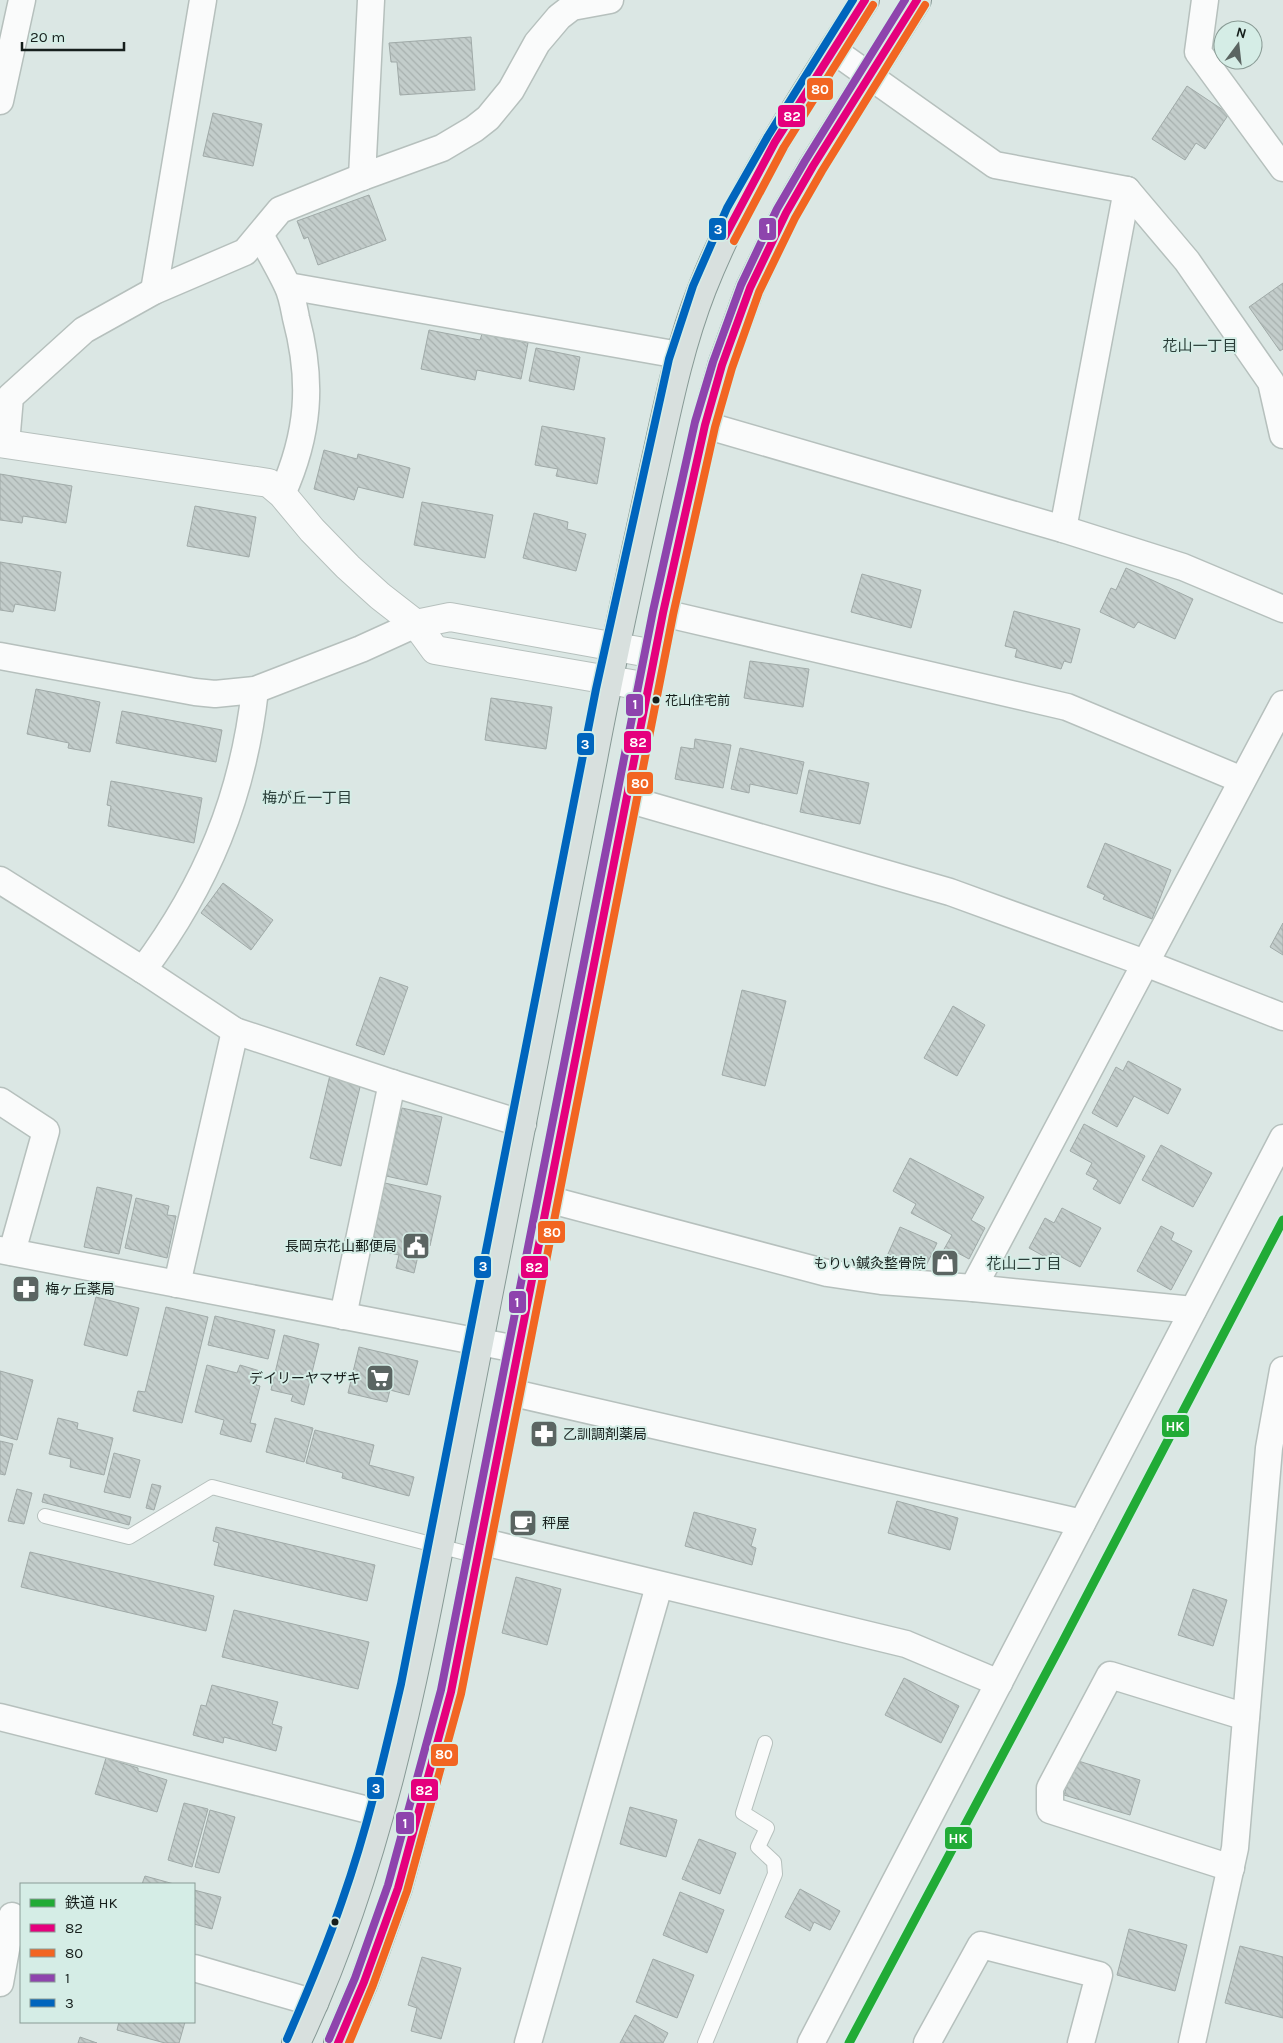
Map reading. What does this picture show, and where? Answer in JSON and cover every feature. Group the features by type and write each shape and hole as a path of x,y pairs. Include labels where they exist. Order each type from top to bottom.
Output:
{"main road":[{"path":"296,2043 315,2003 351,1910 399,1744 414,1678 608,680 679,355 705,281 735,214 784,126 865,0"},
{"path":"338,2043 376,1951 409,1849 451,1692 663,613 705,425 724,356 762,263 786,213 813,166 917,0"}],"street":[{"path":"154,291 203,0"},
{"path":"362,177 371,0"},
{"path":"610,0 571,3 537,43 511,90 481,124 459,139 442,148 362,177 280,210 245,252 154,291 84,330 5,392 3,444 269,483 282,494 312,530 348,566 416,624 435,650 649,687"},
{"path":"1205,0 1198,52 1283,168"},
{"path":"0,101 13,12"},
{"path":"832,50 995,165 1127,190 1187,261 1271,382 1283,435"},
{"path":"1063,529 1127,190"},
{"path":"260,235 288,286 303,345 307,388 303,432 293,467 282,494"},
{"path":"288,286 679,355"},
{"path":"705,425 1063,529 1183,567 1283,609"},
{"path":"663,613 1067,707 1242,780"},
{"path":"0,656 195,692 215,694 255,690 361,649 416,624 450,617 655,654"},
{"path":"143,970 186,907 219,838 242,766 255,690"},
{"path":"973,1288 1283,704"},
{"path":"627,799 950,892 1145,963 1283,1016"},
{"path":"0,880 143,970 235,1031 523,1124"},
{"path":"177,1284 235,1031"},
{"path":"343,1316 392,1083"},
{"path":"0,1101 46,1131 6,1251 517,1349"},
{"path":"811,2043 1283,1138"},
{"path":"547,1199 827,1273 882,1281 1193,1310"},
{"path":"1192,2043 1235,1848 1269,1448 1283,1370"},
{"path":"509,1392 1082,1523"},
{"path":"478,1549 659,1586 906,1644 998,1683"},
{"path":"528,2043 659,1586"},
{"path":"1231,1868 1050,1810 1050,1788 1110,1675 1246,1717"},
{"path":"0,1716 380,1813"},
{"path":"0,1983 11,1915"},
{"path":"927,2043 981,1946 1099,1975 1081,2043"},
{"path":"195,1968 315,2003"}],"lane":[{"path":"45,1516 129,1537 212,1487 439,1547 478,1549"},
{"path":"705,2043 775,1874 774,1862 758,1848 767,1828 743,1813 765,1743"}],"building":[{"path":"471,37 475,90 400,95 397,62 391,62 389,43"},
{"path":"1187,86 1229,114 1205,149 1196,143 1185,160 1152,139"},
{"path":"213,113 262,124 253,166 203,156"},
{"path":"369,195 386,240 318,265 308,237 304,239 297,221"},
{"path":"1283,283 1283,349 1280,351 1249,307"},
{"path":"429,330 480,340 482,334 528,343 521,379 477,370 475,380 421,369"},
{"path":"536,348 580,357 574,390 529,381"},
{"path":"542,426 605,438 597,484 556,476 558,469 535,465"},
{"path":"324,450 357,459 358,454 410,468 403,498 358,487 354,500 314,489"},
{"path":"0,474 72,486 66,523 23,516 22,523 0,520"},
{"path":"422,502 493,515 485,558 414,545"},
{"path":"195,506 256,517 249,557 187,546"},
{"path":"534,513 568,522 567,529 586,534 576,571 523,558"},
{"path":"0,562 61,572 55,611 15,604 13,612 0,610"},
{"path":"1126,568 1193,599 1175,639 1138,622 1134,628 1100,612 1111,588 1116,590"},
{"path":"862,574 921,590 911,628 851,612"},
{"path":"1014,611 1080,629 1071,663 1064,661 1061,669 1015,657 1017,649 1005,646"},
{"path":"750,661 809,669 803,707 744,698"},
{"path":"36,689 100,702 90,752 68,748 69,743 27,734"},
{"path":"491,698 552,707 546,749 485,740"},
{"path":"122,711 222,730 216,762 116,743"},
{"path":"695,739 731,745 723,788 675,779 681,747 694,749"},
{"path":"740,748 804,762 797,794 750,784 749,793 731,789"},
{"path":"809,770 869,783 860,824 800,812"},
{"path":"111,781 202,798 194,843 108,826 111,806 107,805"},
{"path":"1105,843 1171,870 1152,919 1103,899 1105,895 1087,887"},
{"path":"223,883 273,920 251,950 201,913"},
{"path":"1283,923 1283,955 1270,947"},
{"path":"380,977 408,987 384,1055 356,1045"},
{"path":"742,990 786,1001 765,1086 722,1075"},
{"path":"953,1006 985,1025 957,1076 924,1058"},
{"path":"1128,1061 1181,1089 1168,1114 1134,1096 1117,1127 1092,1113 1116,1067 1123,1071"},
{"path":"330,1075 361,1083 341,1166 310,1158"},
{"path":"402,1108 442,1117 427,1185 386,1176"},
{"path":"1084,1124 1145,1156 1120,1204 1093,1189 1098,1180 1086,1174 1092,1163 1070,1151"},
{"path":"1161,1145 1212,1173 1193,1207 1142,1180"},
{"path":"910,1158 984,1197 971,1220 985,1228 969,1259 956,1252 953,1257 943,1251 952,1235 911,1213 916,1204 893,1191"},
{"path":"385,1183 441,1196 430,1246 421,1243 414,1273 396,1268 399,1255 369,1248"},
{"path":"97,1187 132,1195 119,1254 84,1247"},
{"path":"136,1198 169,1206 167,1215 176,1216 167,1258 125,1248"},
{"path":"1062,1208 1101,1228 1080,1267 1052,1252 1049,1259 1029,1248 1045,1218 1054,1223"},
{"path":"1161,1226 1174,1233 1171,1240 1192,1251 1171,1290 1137,1271"},
{"path":"900,1227 937,1243 924,1270 888,1254"},
{"path":"96,1297 139,1308 127,1356 84,1345"},
{"path":"166,1307 208,1317 182,1423 133,1411 138,1391 145,1392"},
{"path":"215,1316 275,1330 268,1359 208,1345"},
{"path":"284,1335 319,1344 304,1405 291,1401 293,1395 271,1390"},
{"path":"359,1347 418,1361 409,1395 390,1390 387,1402 348,1393"},
{"path":"207,1365 237,1373 240,1365 260,1371 256,1385 260,1386 250,1423 256,1424 251,1442 220,1434 224,1420 195,1412"},
{"path":"0,1371 33,1380 17,1440 0,1435"},
{"path":"58,1418 78,1423 77,1429 113,1438 104,1475 70,1467 71,1459 49,1454"},
{"path":"275,1418 313,1428 304,1462 266,1452"},
{"path":"315,1430 374,1445 369,1465 414,1477 409,1496 342,1478 343,1473 306,1463"},
{"path":"0,1441 13,1444 5,1475 0,1474"},
{"path":"114,1453 140,1460 130,1498 104,1492"},
{"path":"152,1484 161,1486 154,1510 146,1508"},
{"path":"17,1489 32,1493 24,1524 8,1521"},
{"path":"44,1494 131,1517 129,1525 42,1502"},
{"path":"897,1501 958,1518 950,1550 888,1533"},
{"path":"694,1512 756,1529 751,1546 756,1548 752,1565 685,1546"},
{"path":"216,1527 375,1565 367,1601 214,1565 219,1543 213,1541"},
{"path":"30,1552 214,1596 206,1631 21,1587"},
{"path":"516,1577 561,1589 547,1645 502,1633"},
{"path":"1193,1589 1227,1600 1213,1646 1178,1635"},
{"path":"234,1610 369,1642 358,1689 222,1657"},
{"path":"904,1678 959,1706 941,1743 885,1715"},
{"path":"212,1685 278,1702 272,1724 282,1727 276,1751 224,1737 223,1743 193,1735 201,1705 206,1706"},
{"path":"106,1758 167,1780 157,1812 95,1794"},
{"path":"1075,1760 1140,1780 1130,1815 1064,1795"},
{"path":"184,1803 208,1809 192,1867 168,1860"},
{"path":"630,1807 677,1820 666,1857 620,1844"},
{"path":"210,1810 235,1817 219,1873 195,1867"},
{"path":"699,1839 736,1853 720,1894 682,1879"},
{"path":"145,1876 170,1883 142,1883"},
{"path":"800,1889 840,1911 830,1930 814,1922 810,1931 785,1917"},
{"path":"195,1890 221,1897 212,1929 195,1924"},
{"path":"680,1892 724,1910 707,1953 663,1935"},
{"path":"1129,1929 1187,1945 1175,1991 1117,1975"},
{"path":"1240,1946 1283,1957 1283,2018 1225,2003"},
{"path":"422,1957 461,1968 441,2039 411,2031 417,2008 408,2005"},
{"path":"653,1959 694,1975 677,2018 636,2002"},
{"path":"635,2015 668,2033 663,2043 620,2043"},
{"path":"119,2023 185,2023 179,2043 165,2043 117,2030"},
{"path":"80,2037 97,2043 78,2043"}],"rail line":[{"name":"HK","path":"849,2043 1061,1645 1283,1220"}],"transit line":[{"name":"3","path":"287,2039 323,1953 351,1874 374,1793 401,1684 596,689 669,359 693,286 727,208 768,136 853,0"},
{"name":"82","path":"725,236 775,142 865,0"},
{"name":"1","path":"329,2039 355,1978 388,1885 441,1690 653,611 695,422 713,362 741,285 777,209 905,0"},
{"name":"82","path":"338,2043 364,1982 398,1888 451,1692 663,613 705,425 722,365 750,288 786,213 813,166 917,0"},
{"name":"80","path":"734,241 784,147 873,5"},
{"name":"80","path":"349,2043 373,1985 407,1891 461,1694 673,615 715,427 732,368 759,292 795,218 925,5"}],"place":[{"name":"花山住宅前","path":"656,700"},
{"name":"長岡京花山郵便局","path":"416,1246"},
{"name":"もりい鍼灸整骨院","path":"945,1263"},
{"name":"梅ヶ丘薬局","path":"26,1289"},
{"name":"デイリーヤマザキ","path":"380,1378"},
{"name":"乙訓調剤薬局","path":"544,1434"},
{"name":"秤屋","path":"523,1523"}],"district":[{"name":"花山一丁目","path":"1200,346"},
{"name":"梅が丘一丁目","path":"307,798"},
{"name":"花山二丁目","path":"1024,1264"}]}
